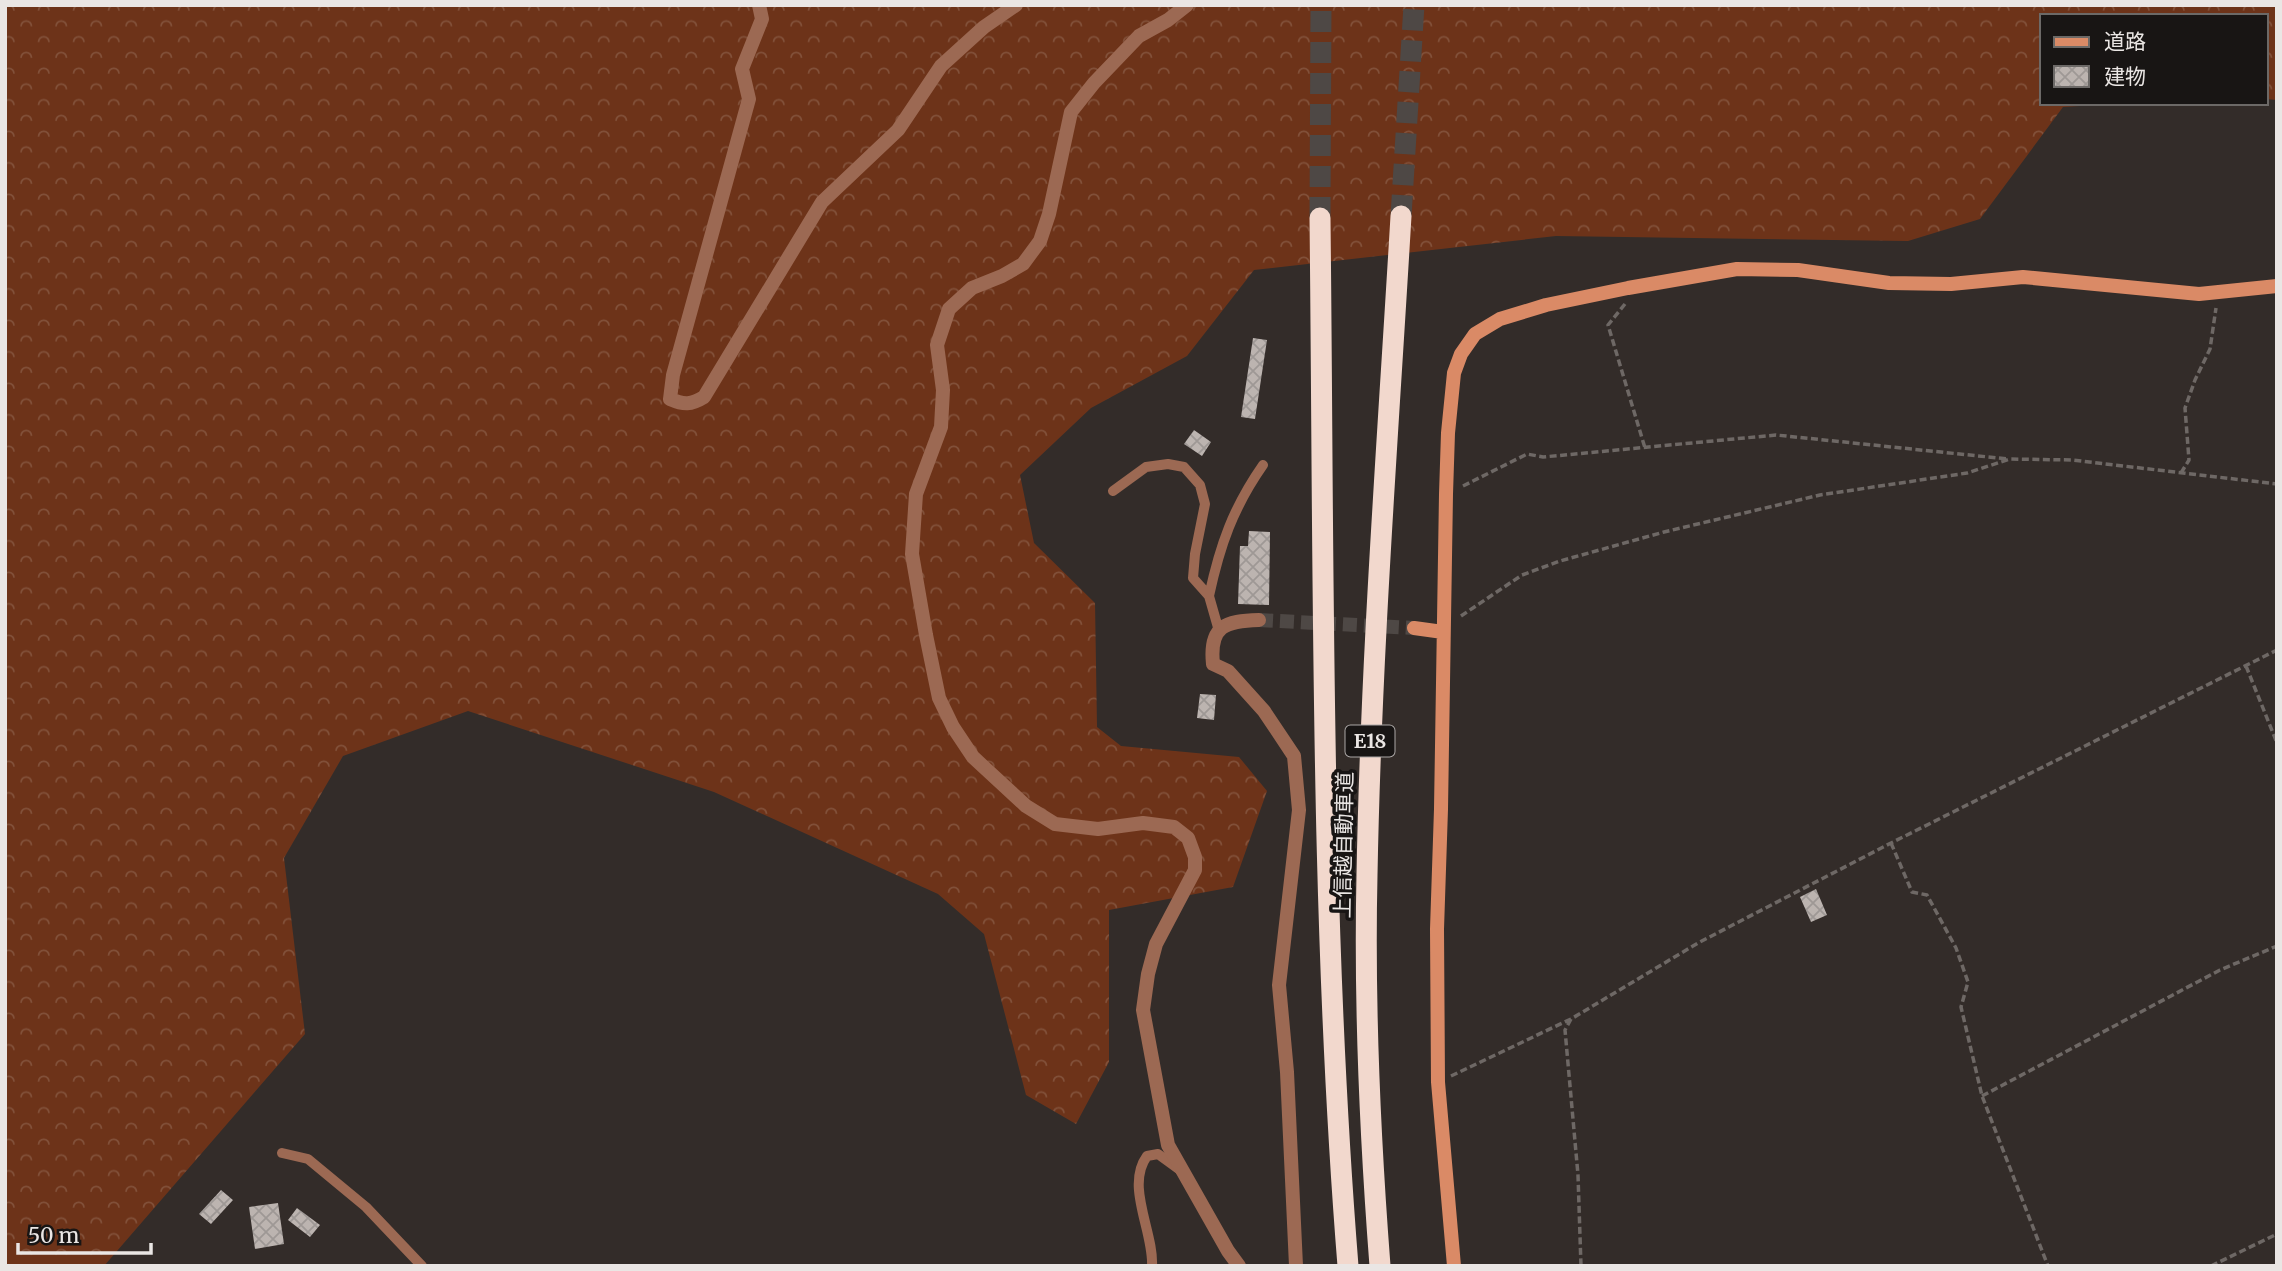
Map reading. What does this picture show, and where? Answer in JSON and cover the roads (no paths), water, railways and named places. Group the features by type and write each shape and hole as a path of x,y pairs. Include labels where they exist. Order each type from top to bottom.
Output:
{"highway":[{"name":"上信越自動車道","path":"1380,1266 1369,1085 1366,878 1373,664 1401,216"},
{"name":"上信越自動車道","path":"1320,218 1327,864 1335,1075 1348,1266"}],"street":[{"path":"759,5 762,19 742,69 749,99 673,374 670,399 682,405 692,404 704,397 822,202 898,130 941,66 984,27 1016,5"},
{"path":"1187,5 1168,20 1139,36 1094,83 1071,112 1049,214 1040,241 1023,264 972,288 949,309 937,345 943,390 941,427 916,494 912,554 939,698 953,727 973,757 1026,806 1055,824 1098,829 1143,823 1174,827 1188,838 1195,857 1195,870 1156,944 1143,1010 1168,1145 1239,1266"},
{"path":"1454,1266 1438,1082 1437,929 1446,494 1454,373 1461,354 1475,334 1500,319 1546,305 1737,269 1798,270 1889,283 1951,284 2023,277 2199,294 2277,286"},
{"path":"1259,620 1235,621 1219,631 1212,647 1213,664 1228,671 1265,711 1294,756 1299,810 1279,985 1287,1072 1296,1266"},
{"path":"1414,628 1443,632"}],"lane":[{"path":"1114,491 1146,467 1168,464 1184,467 1200,485 1205,504 1193,578 1209,596 1219,631"},
{"path":"1209,596 1218,556 1242,495 1263,465"},
{"path":"282,1153 308,1159 366,1207 422,1266"},
{"path":"1152,1266 1138,1168 1147,1156 1157,1154 1185,1174"}],"tunnel":[{"path":"1320,218 1321,5"},
{"path":"1401,216 1414,5"},
{"path":"1259,620 1414,628"}]}
